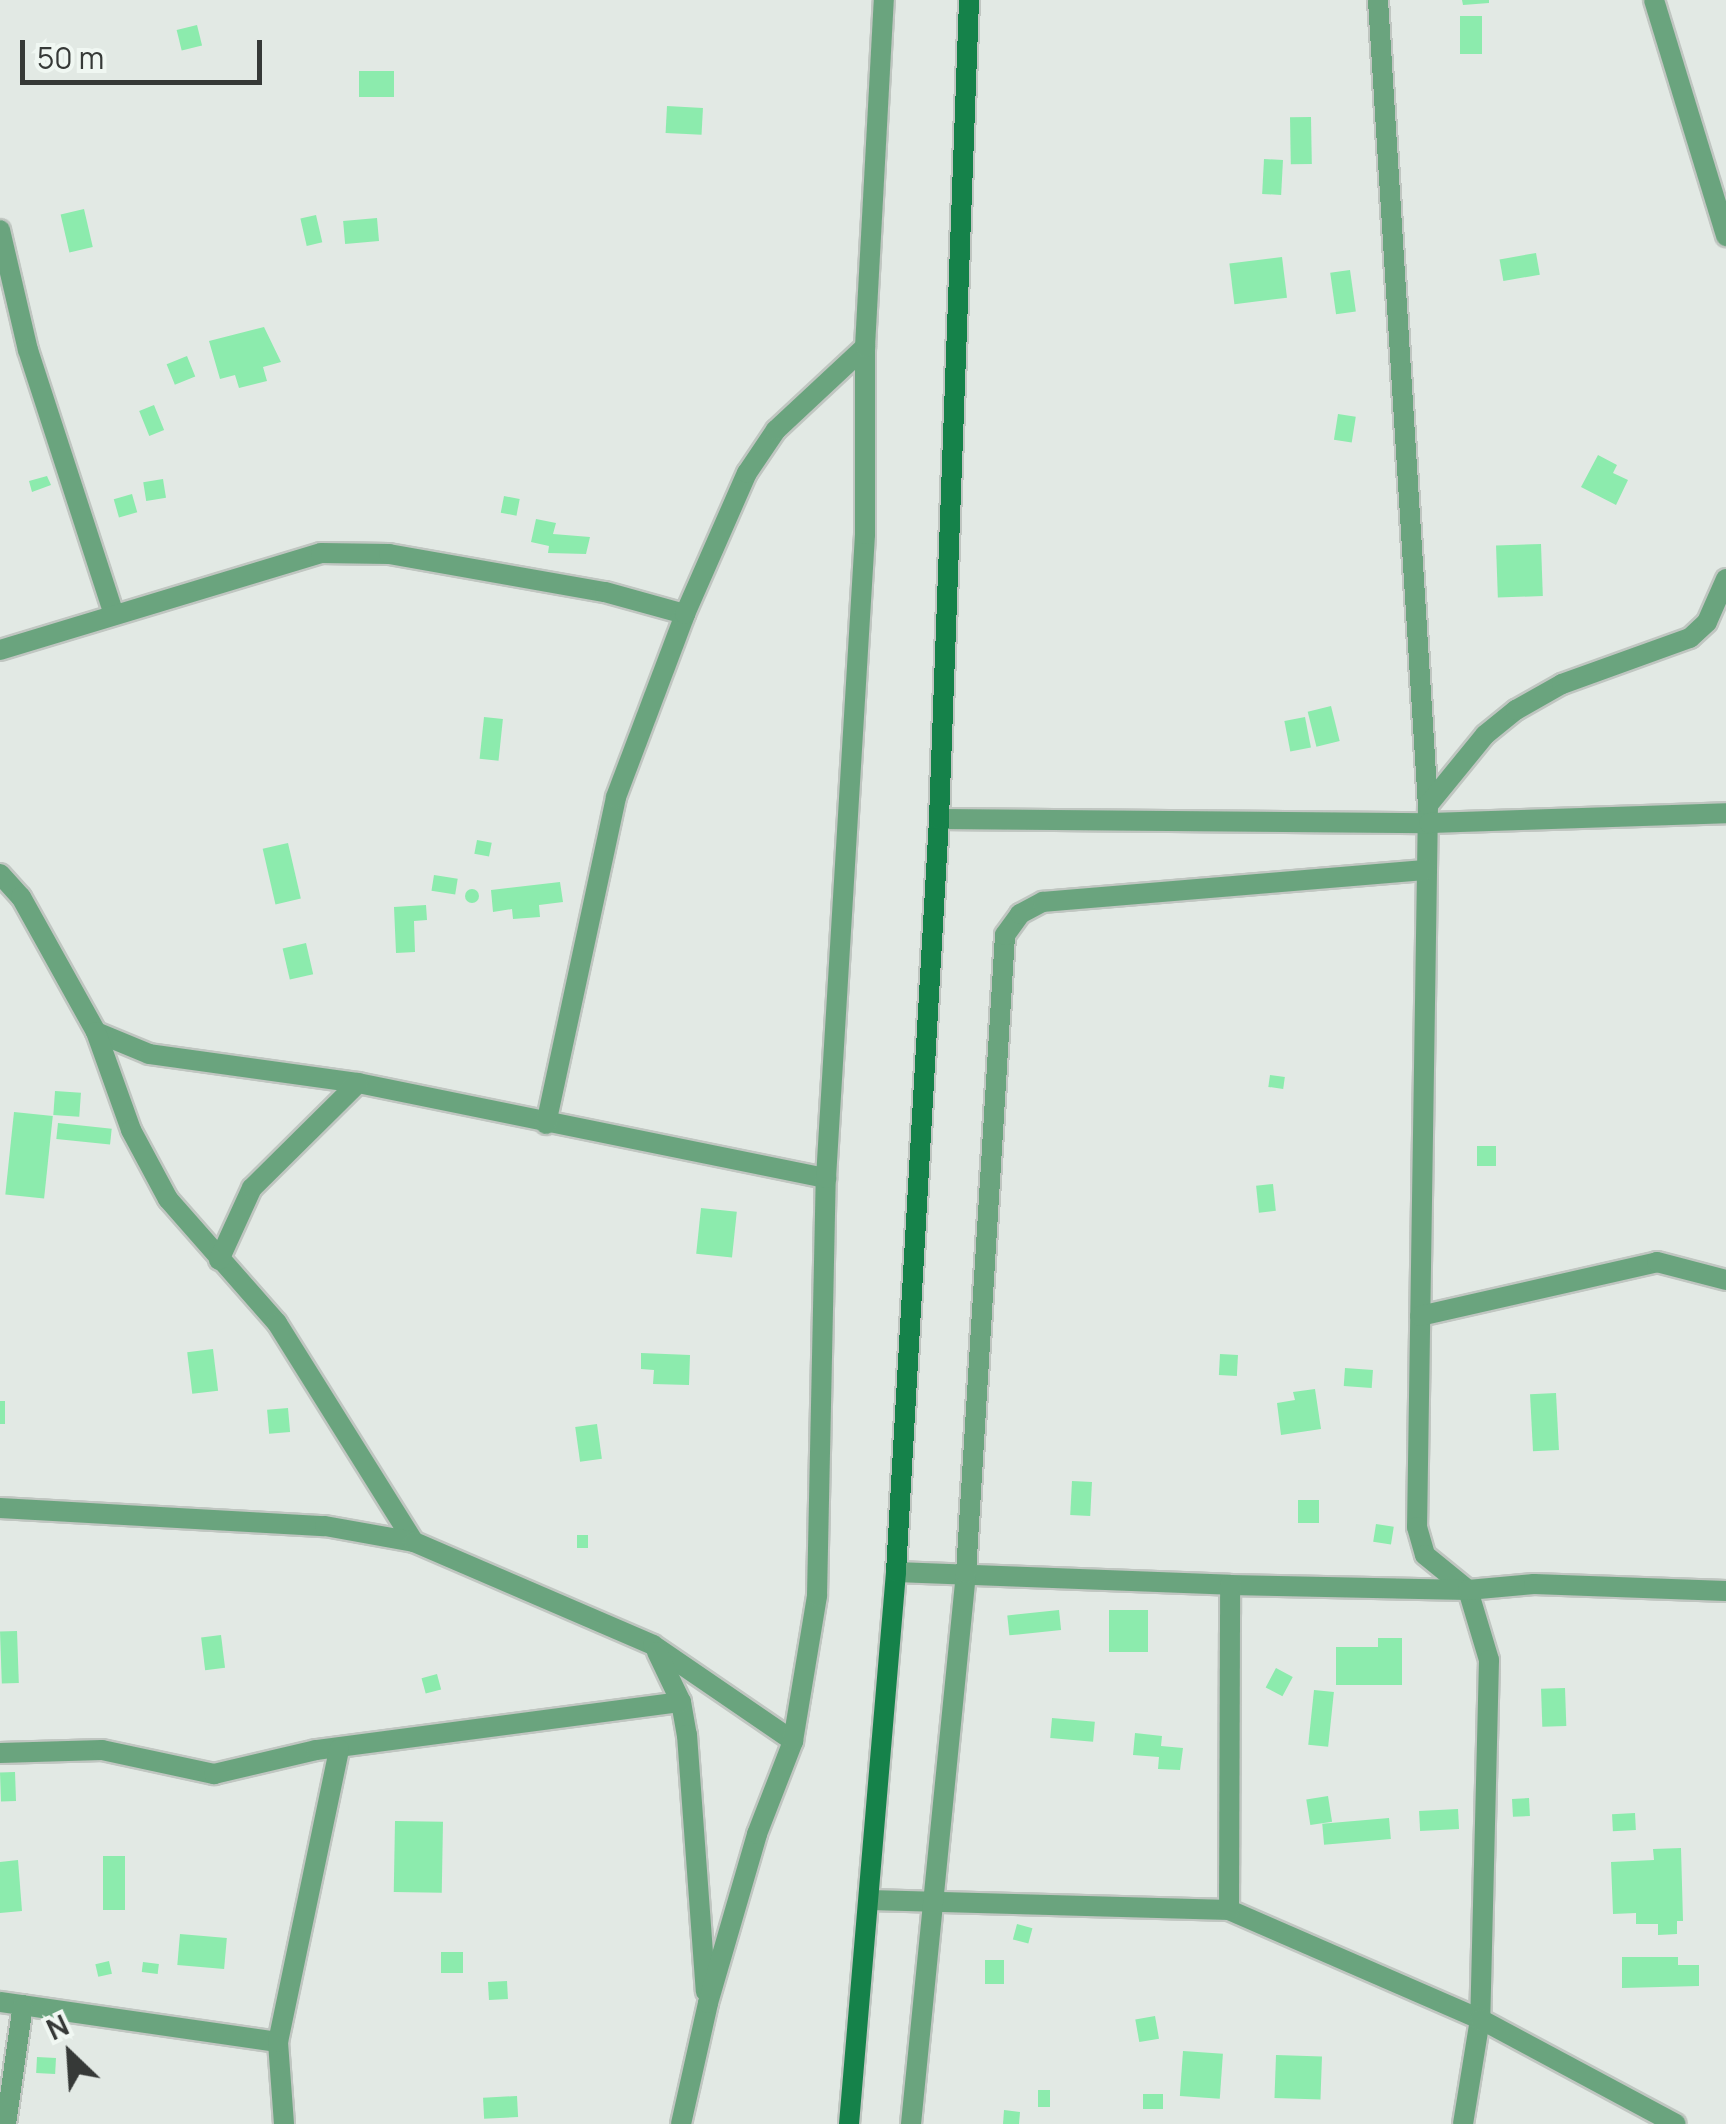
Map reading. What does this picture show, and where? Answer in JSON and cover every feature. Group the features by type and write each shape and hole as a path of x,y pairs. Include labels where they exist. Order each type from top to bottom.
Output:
{"main road":[{"path":"849,2124 896,1572 939,819 970,0"}],"street":[{"path":"681,2124 708,2003 757,1834 793,1742 824,1514 826,1178 864,534 865,347 884,0"},
{"path":"1378,0 1428,814 1419,1542 1437,1570 1468,1590 1489,1660 1480,2019 1463,2124"},
{"path":"1654,0 1726,236"},
{"path":"0,230 28,350 114,614"},
{"path":"546,1124 616,797 684,614 747,473 776,430 865,347"},
{"path":"0,650 321,553 390,554 605,592 684,614"},
{"path":"1428,814 1485,734 1516,710 1562,684 1690,638 1707,622 1726,580"},
{"path":"939,819 1726,813"},
{"path":"911,2124 966,1574 1005,935 1020,914 1043,902 1427,870"},
{"path":"0,874 21,898 96,1032 146,1164 218,1260 277,1323 414,1542"},
{"path":"96,1032 149,1054 358,1083 826,1178"},
{"path":"218,1260 252,1188 358,1083"},
{"path":"1420,1316 1657,1262 1726,1280"},
{"path":"0,1508 325,1526 414,1542 653,1646 793,1742"},
{"path":"896,1572 1230,1586 1468,1590 1534,1584 1726,1592"},
{"path":"1228,1910 1230,1586"},
{"path":"653,1646 680,1702 708,2003"},
{"path":"0,1753 102,1750 214,1774 339,1749 680,1702"},
{"path":"284,2124 278,2042 339,1749"},
{"path":"871,1900 1228,1910 1480,2019 1676,2124"},
{"path":"0,2002 278,2042"},
{"path":"6,2124 23,2005"}],"building":[{"path":"1462,0 1489,0 1489,3 1463,5"},
{"path":"1460,16 1482,16 1482,54 1460,54"},
{"path":"197,25 202,45 182,50 177,30"},
{"path":"359,71 394,71 394,97 359,97"},
{"path":"667,106 703,108 702,135 666,133"},
{"path":"1290,117 1311,117 1312,164 1291,164"},
{"path":"1264,159 1283,160 1281,195 1262,194"},
{"path":"84,209 93,247 69,252 61,214"},
{"path":"316,215 322,242 307,246 300,219"},
{"path":"377,218 379,241 345,244 343,221"},
{"path":"1536,253 1540,275 1503,281 1500,259"},
{"path":"1282,257 1287,298 1234,304 1229,263"},
{"path":"1350,270 1356,312 1336,314 1330,273"},
{"path":"264,327 281,362 263,367 267,381 239,388 235,375 220,379 209,341"},
{"path":"187,356 195,376 175,385 167,364"},
{"path":"154,405 164,430 149,436 139,411"},
{"path":"1338,414 1356,417 1352,442 1334,440"},
{"path":"1598,455 1617,465 1613,473 1628,480 1616,505 1581,487"},
{"path":"47,476 51,485 32,492 29,481"},
{"path":"163,479 166,498 146,501 143,482"},
{"path":"132,494 137,512 119,518 114,499"},
{"path":"504,496 520,499 516,516 501,513"},
{"path":"536,519 556,523 553,534 590,537 586,554 548,553 549,546 531,542"},
{"path":"1541,544 1543,596 1498,598 1496,546"},
{"path":"1331,706 1340,741 1316,747 1308,712"},
{"path":"484,717 503,719 499,761 480,759"},
{"path":"1305,717 1311,747 1290,751 1284,721"},
{"path":"477,840 492,843 489,857 474,854"},
{"path":"288,843 301,899 275,904 263,849"},
{"path":"434,875 458,879 455,895 431,891"},
{"path":"560,882 563,902 539,905 540,917 513,919 512,909 493,912 491,890"},
{"path":"472,889 479,896 472,903 465,896"},
{"path":"426,905 427,920 414,921 415,952 396,953 394,907"},
{"path":"306,943 313,974 290,980 283,948"},
{"path":"1270,1075 1285,1077 1283,1089 1268,1087"},
{"path":"55,1091 81,1093 79,1117 53,1115"},
{"path":"14,1112 53,1116 44,1199 5,1195"},
{"path":"58,1123 112,1129 110,1145 56,1139"},
{"path":"1477,1146 1496,1146 1496,1166 1477,1166"},
{"path":"1273,1184 1276,1211 1259,1213 1256,1186"},
{"path":"701,1208 737,1212 732,1258 696,1254"},
{"path":"213,1349 218,1391 192,1394 187,1352"},
{"path":"641,1353 690,1355 689,1385 653,1384 654,1370 641,1369"},
{"path":"1220,1354 1238,1355 1237,1376 1219,1375"},
{"path":"1345,1368 1373,1370 1372,1388 1344,1386"},
{"path":"1315,1389 1321,1429 1281,1435 1277,1403 1295,1400 1293,1392"},
{"path":"1556,1393 1559,1450 1533,1451 1530,1394"},
{"path":"0,1401 5,1401 5,1424 0,1424"},
{"path":"288,1408 290,1432 269,1434 267,1410"},
{"path":"597,1424 602,1459 580,1462 575,1427"},
{"path":"1072,1481 1092,1482 1090,1516 1070,1515"},
{"path":"1298,1500 1319,1500 1319,1523 1298,1523"},
{"path":"1376,1524 1394,1527 1391,1545 1373,1542"},
{"path":"577,1535 588,1535 588,1548 577,1548"},
{"path":"1059,1610 1061,1630 1009,1635 1007,1615"},
{"path":"1109,1610 1148,1610 1148,1652 1109,1652"},
{"path":"17,1631 19,1683 2,1684 0,1632"},
{"path":"221,1635 225,1668 205,1670 201,1637"},
{"path":"1378,1638 1402,1638 1402,1685 1336,1685 1336,1647 1378,1647"},
{"path":"1276,1668 1293,1677 1282,1696 1266,1687"},
{"path":"437,1674 441,1689 426,1694 422,1678"},
{"path":"1565,1688 1566,1726 1542,1727 1541,1689"},
{"path":"1314,1690 1334,1692 1328,1747 1308,1745"},
{"path":"1052,1718 1095,1722 1093,1742 1050,1738"},
{"path":"1135,1733 1162,1736 1161,1746 1183,1748 1180,1770 1158,1769 1159,1757 1133,1755"},
{"path":"15,1772 16,1801 1,1802 0,1773"},
{"path":"1328,1796 1332,1822 1310,1825 1306,1799"},
{"path":"1529,1798 1530,1816 1513,1817 1512,1799"},
{"path":"1458,1809 1459,1829 1420,1831 1419,1811"},
{"path":"1635,1813 1636,1830 1613,1831 1612,1814"},
{"path":"1389,1818 1391,1839 1324,1845 1322,1824"},
{"path":"395,1821 443,1822 442,1893 394,1892"},
{"path":"1681,1848 1683,1921 1677,1921 1677,1934 1658,1935 1658,1924 1636,1924 1636,1913 1613,1914 1611,1862 1654,1860 1653,1849"},
{"path":"103,1856 125,1856 125,1910 103,1910"},
{"path":"18,1860 22,1911 0,1913 0,1862"},
{"path":"1017,1924 1032,1928 1028,1944 1013,1939"},
{"path":"180,1934 227,1938 224,1969 177,1965"},
{"path":"441,1952 463,1952 463,1973 441,1973"},
{"path":"1622,1957 1678,1957 1678,1965 1699,1965 1699,1986 1622,1988"},
{"path":"985,1960 1004,1960 1004,1984 985,1984"},
{"path":"109,1961 112,1974 98,1977 95,1964"},
{"path":"143,1962 159,1964 158,1974 142,1972"},
{"path":"507,1981 508,1999 489,2000 488,1982"},
{"path":"1155,2016 1159,2039 1139,2042 1135,2019"},
{"path":"1183,2051 1223,2054 1220,2099 1180,2096"},
{"path":"1276,2055 1322,2057 1320,2100 1274,2098"},
{"path":"37,2057 56,2058 55,2074 36,2073"},
{"path":"1038,2090 1050,2090 1050,2107 1038,2107"},
{"path":"1143,2094 1163,2094 1163,2109 1143,2109"},
{"path":"517,2096 518,2117 484,2119 483,2098"},
{"path":"1004,2110 1020,2112 1019,2124 1003,2124"}]}
